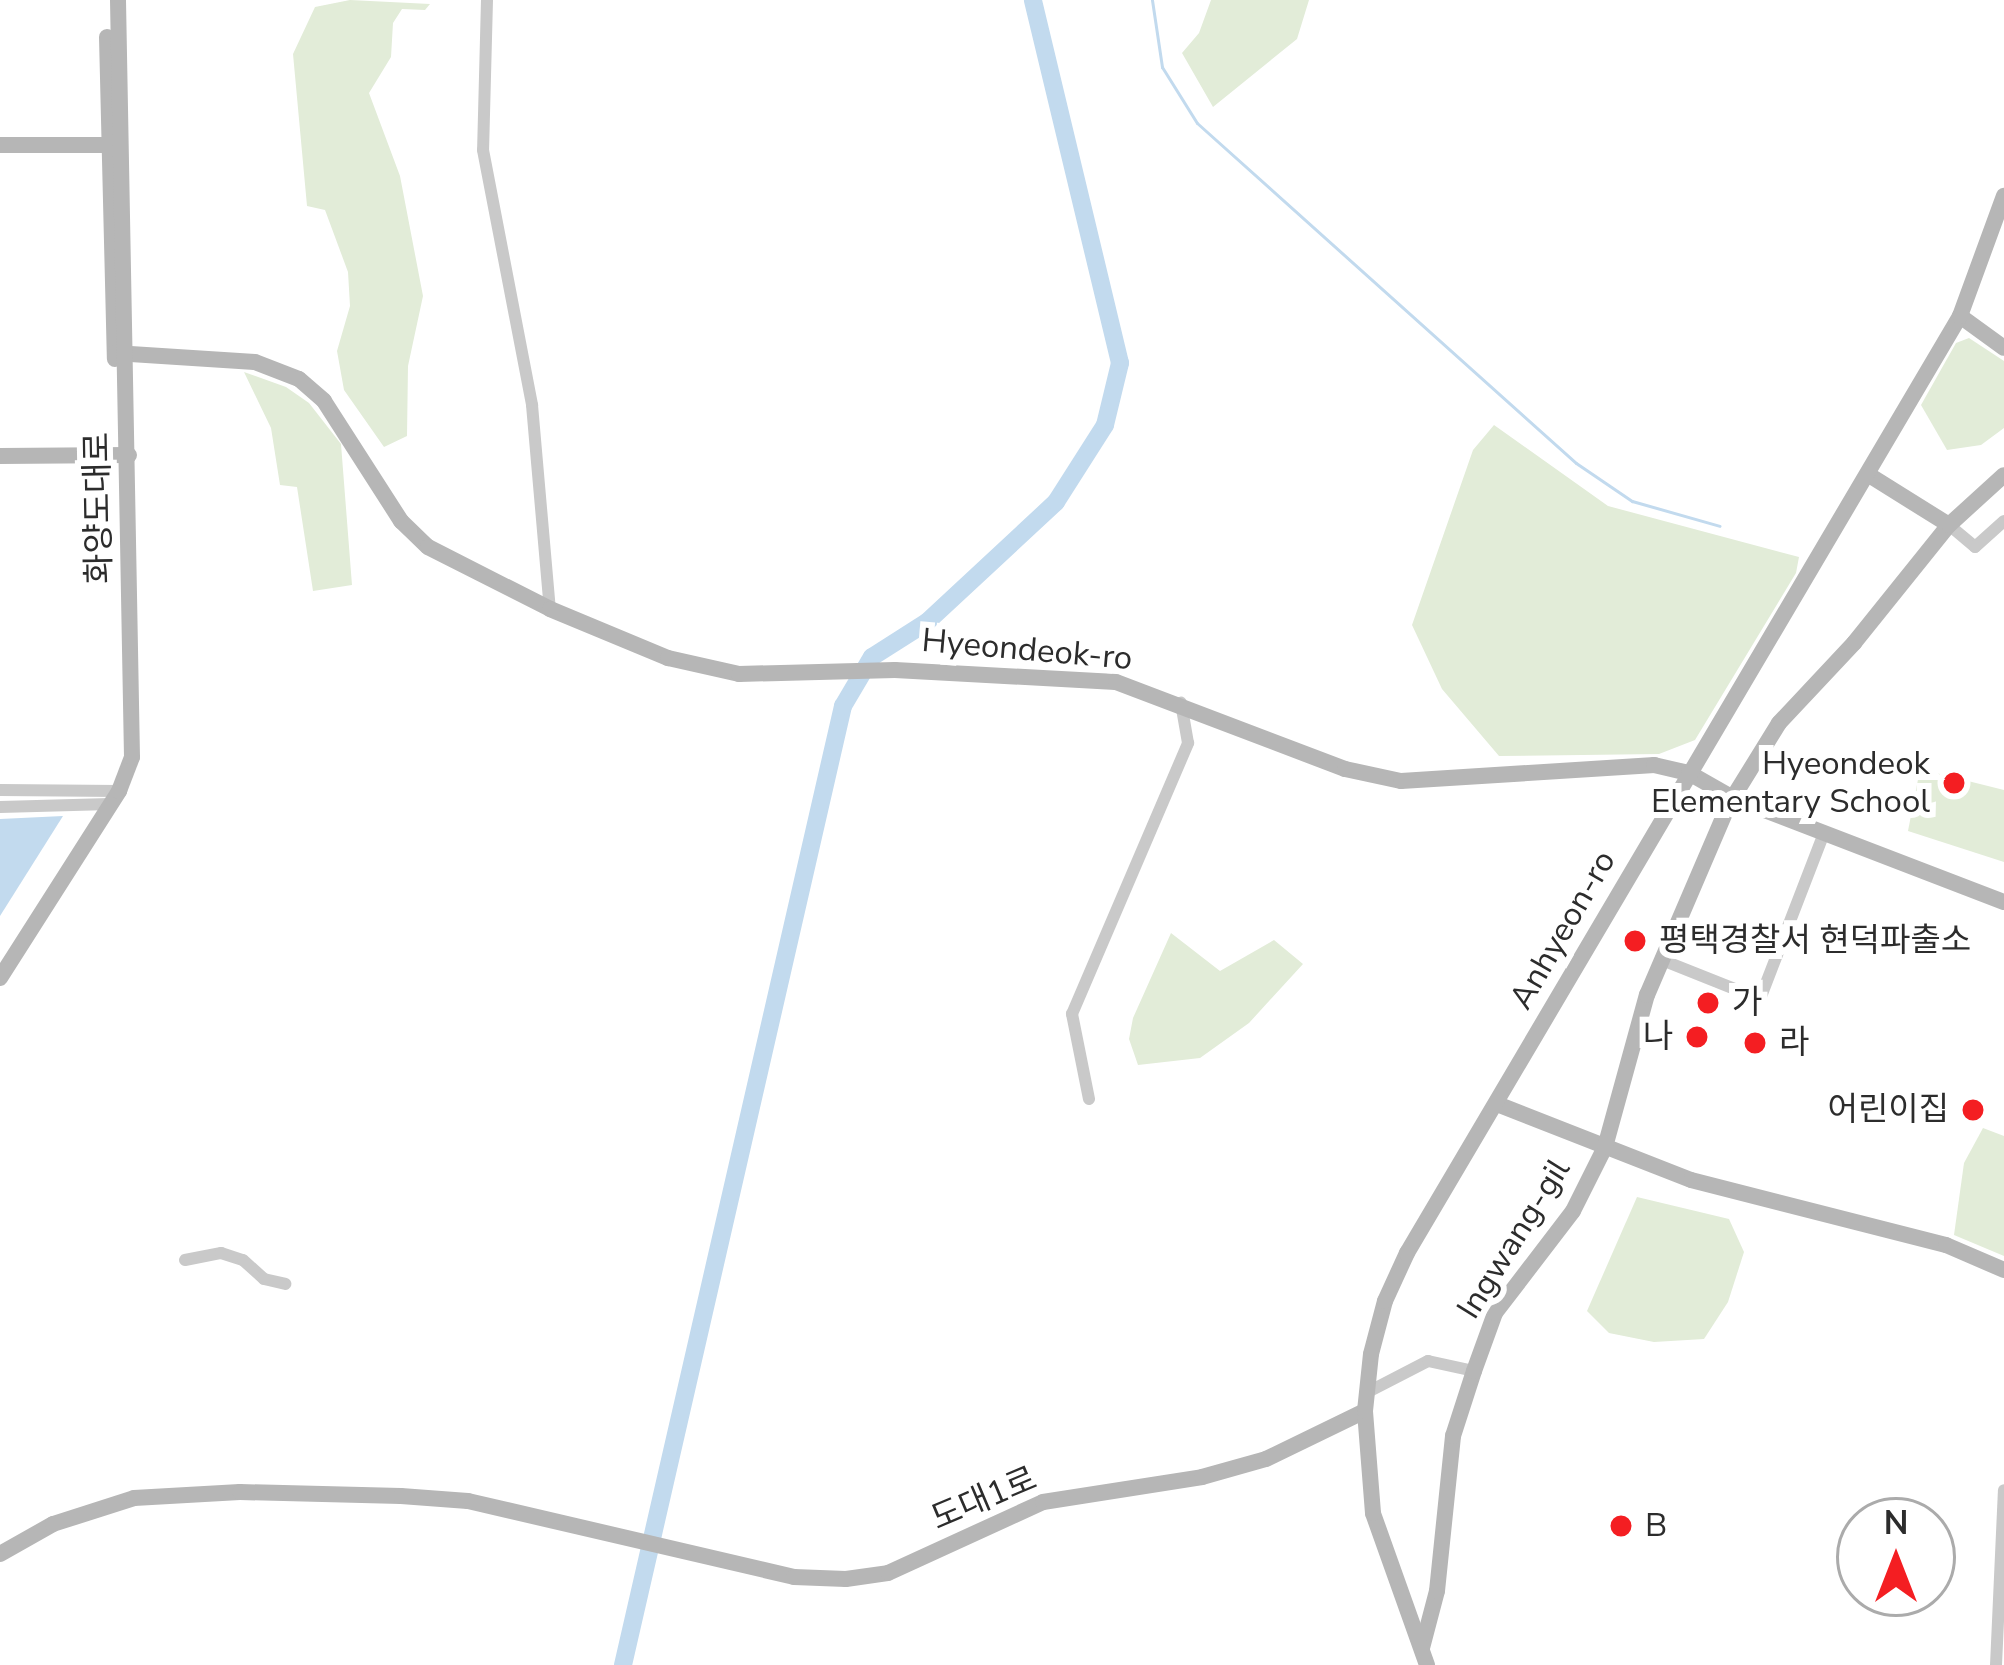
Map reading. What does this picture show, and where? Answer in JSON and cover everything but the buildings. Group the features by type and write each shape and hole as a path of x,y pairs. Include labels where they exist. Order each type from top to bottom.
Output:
{"street":[{"name":"화양도대로","path":"0,977 132,757 107,0"},
{"name":"화양도대로","path":"115,139 118,0"},
{"path":"487,0 483,150 532,405 550,608"},
{"path":"0,135 115,139"},
{"path":"0,145 115,139"},
{"name":"Anhyeon-ro","path":"1425,1656 1373,1513 1365,1402 1385,1301 1407,1253 1960,316 2004,196"},
{"path":"1960,316 2004,349"},
{"name":"Hyeondeok-ro","path":"121,353 255,362 299,380 324,401 401,521 428,548 550,608 668,658 718,670 1090,680 1140,687 1345,770 1401,781 1629,764 1689,773 1733,798 2004,902"},
{"path":"0,456 124,461"},
{"path":"0,466 124,461"},
{"path":"1869,475 1949,524 1975,547 2004,521"},
{"name":"Ingwang-gil","path":"1425,1656 1454,1436 1474,1371 1496,1313 1574,1211 1605,1147 1647,994 1733,798 1779,723 1854,643 1949,524 2004,476"},
{"path":"1089,1099 1072,1014 1189,743 1181,704"},
{"path":"0,790 111,798"},
{"name":"화양도대로","path":"0,967 111,798"},
{"path":"0,807 111,798"},
{"path":"1662,960 1760,999 1824,833"},
{"path":"1497,1104 1605,1147 1786,1208 1841,1216 1946,1245 2004,1270"},
{"path":"185,1260 221,1253 243,1260 264,1279 285,1284"},
{"path":"1365,1402 1428,1361 1474,1371"},
{"name":"도대1로","path":"0,1554 97,1507 175,1493 468,1501 692,1549 794,1577 846,1579 888,1573 1043,1502 1202,1477 1266,1459 1365,1402"},
{"path":"1996,1665 2004,1490"}],"green space":[{"path":"350,0 430,4 425,10 402,9 393,23 391,57 369,93 400,176 423,296 408,366 407,436 384,447 344,390 337,351 350,306 348,272 325,210 307,206 293,54 315,7"},
{"path":"1211,0 1309,0 1297,39 1213,107 1182,53 1199,33"},
{"path":"1969,338 2004,361 2004,428 1981,445 1947,450 1921,405 1956,343"},
{"path":"244,372 286,387 309,403 341,444 352,585 313,591 297,487 280,485 271,428"},
{"path":"1494,425 1608,506 1799,557 1796,573 1695,740 1659,754 1499,756 1442,689 1412,625 1473,450"},
{"path":"1920,769 2004,790 2004,862 1908,831"},
{"path":"1171,933 1220,971 1274,940 1303,964 1249,1023 1200,1058 1138,1065 1129,1039 1133,1018"},
{"path":"1983,1128 2004,1136 2004,1256 1954,1235 1964,1163"},
{"path":"1637,1197 1729,1219 1744,1252 1728,1302 1704,1339 1654,1342 1609,1333 1587,1311"}],"water":[{"path":"63,816 0,916 0,819"}],"waterway":[{"path":"623,1665 843,706 872,657 927,622 1056,502 1105,425 1120,363 1033,0"},
{"path":"1152,0 1162,67 1197,123 1576,463 1632,501 1720,526"}],"place":[{"name":"Hyeondeok Elementary School","path":"1954,783"},
{"name":"평택경찰서 현덕파출소","path":"1635,941"},
{"name":"가","path":"1708,1003"},
{"name":"나","path":"1697,1037"},
{"name":"라","path":"1755,1043"},
{"name":"어린이집","path":"1973,1110"},
{"name":"B","path":"1621,1526"}]}
